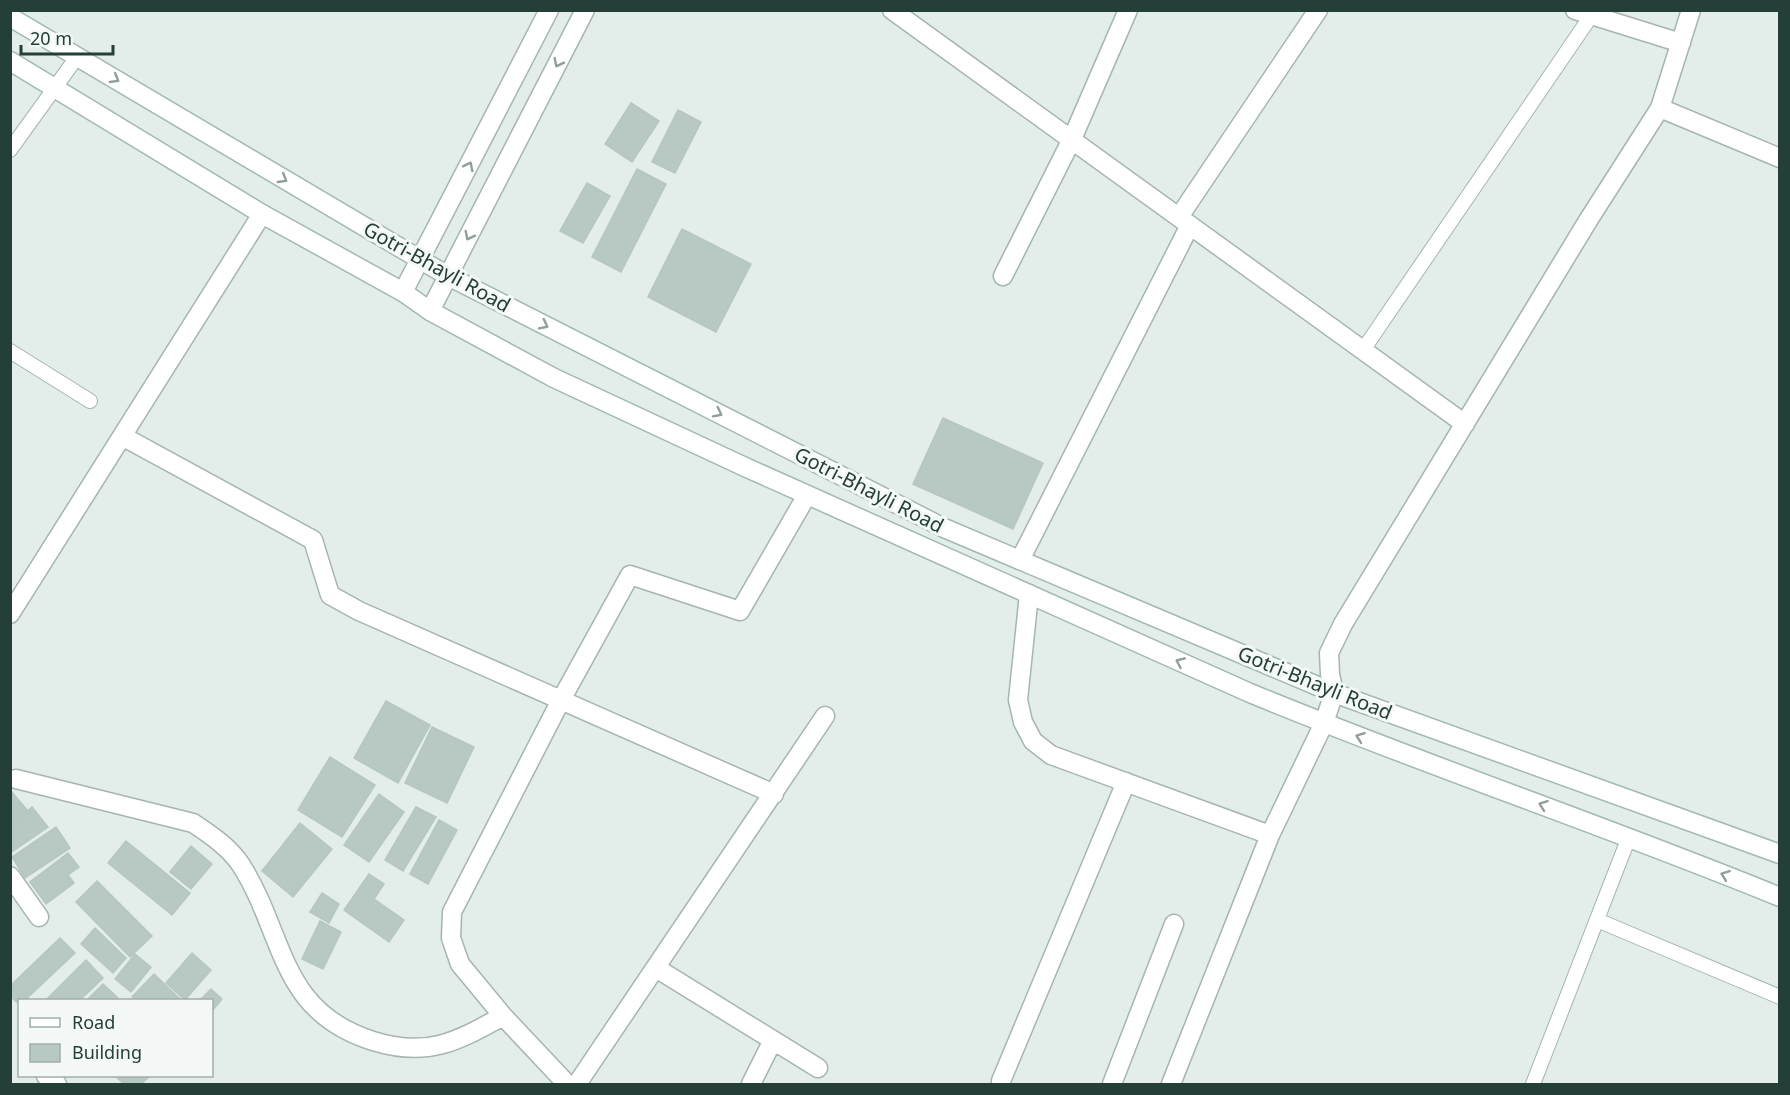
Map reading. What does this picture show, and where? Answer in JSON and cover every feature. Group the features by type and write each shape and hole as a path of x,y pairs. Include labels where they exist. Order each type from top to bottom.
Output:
{"street":[{"path":"403,292 549,10"},
{"path":"430,311 585,10"},
{"path":"892,10 1466,424"},
{"path":"1003,276 1071,140 1128,10"},
{"path":"1020,560 1184,221 1318,10"},
{"path":"1171,1084 1270,836 1324,723 1334,693 1329,653 1343,624 1660,108 1691,10"},
{"path":"1583,13 1681,43"},
{"name":"Gotri-Bhayli Road","path":"10,17 448,276 944,528 1334,693 1779,854"},
{"name":"Gotri-Bhayli Road","path":"10,61 262,214 403,292 430,311 554,378 807,495 1250,693 1629,837 1779,897"},
{"path":"1660,108 1779,158"},
{"path":"10,614 262,214"},
{"path":"122,436 314,540 330,595 359,611 774,794"},
{"path":"567,1084 502,1016 460,964 451,938 452,912 561,700 630,575 740,611 807,495"},
{"path":"1029,594 1018,700 1023,722 1033,741 1051,755 1270,836"},
{"path":"577,1084 825,716"},
{"path":"16,779 193,823 218,840 240,864 286,966 305,997 324,1018 356,1035 380,1043 410,1047 438,1047 466,1037 502,1016"},
{"path":"1001,1081 1126,782"},
{"path":"10,876 39,917"},
{"path":"1112,1084 1174,924"},
{"path":"656,968 818,1068"},
{"path":"751,1084 773,1040"}],"lane":[{"path":"1363,350 1583,13"},
{"path":"10,150 77,57"},
{"path":"10,351 90,401"},
{"path":"1533,1084 1629,837"},
{"path":"1597,920 1779,997"}],"building":[{"path":"631,103 659,121 632,162 605,144"},
{"path":"678,110 701,122 675,173 652,162"},
{"path":"637,169 666,184 621,272 592,257"},
{"path":"587,183 610,196 583,243 560,231"},
{"path":"682,229 751,264 716,332 648,297"},
{"path":"943,418 1043,463 1013,529 913,484"},
{"path":"386,701 430,725 398,783 354,758"},
{"path":"432,727 474,747 447,803 405,783"},
{"path":"330,757 375,785 342,837 298,810"},
{"path":"10,790 27,810 10,823"},
{"path":"379,794 404,812 369,862 344,845"},
{"path":"32,807 48,827 10,853 10,825"},
{"path":"416,807 436,817 403,871 385,860"},
{"path":"439,820 457,830 428,884 410,874"},
{"path":"300,823 332,849 293,897 262,871"},
{"path":"56,827 70,848 25,878 12,857"},
{"path":"126,841 190,893 172,915 108,863"},
{"path":"191,846 212,864 191,889 170,872"},
{"path":"68,853 79,867 68,875 74,883 46,904 30,882"},
{"path":"369,874 384,884 374,899 404,920 389,942 344,910"},
{"path":"97,881 152,936 130,957 76,902"},
{"path":"322,893 339,904 329,923 310,912"},
{"path":"320,921 341,932 323,969 302,959"},
{"path":"95,928 126,958 113,973 81,944"},
{"path":"60,938 75,953 26,999 18,999 18,1003 10,996 10,986"},
{"path":"192,953 211,970 186,999 166,983"},
{"path":"135,954 151,967 131,992 115,979"},
{"path":"86,960 103,978 81,999 47,999"},
{"path":"154,974 180,999 135,999 132,997"},
{"path":"103,984 119,999 88,999"},
{"path":"211,989 222,999 213,1010 213,999 201,999"},
{"path":"116,1077 149,1077 141,1084 124,1084"}]}
